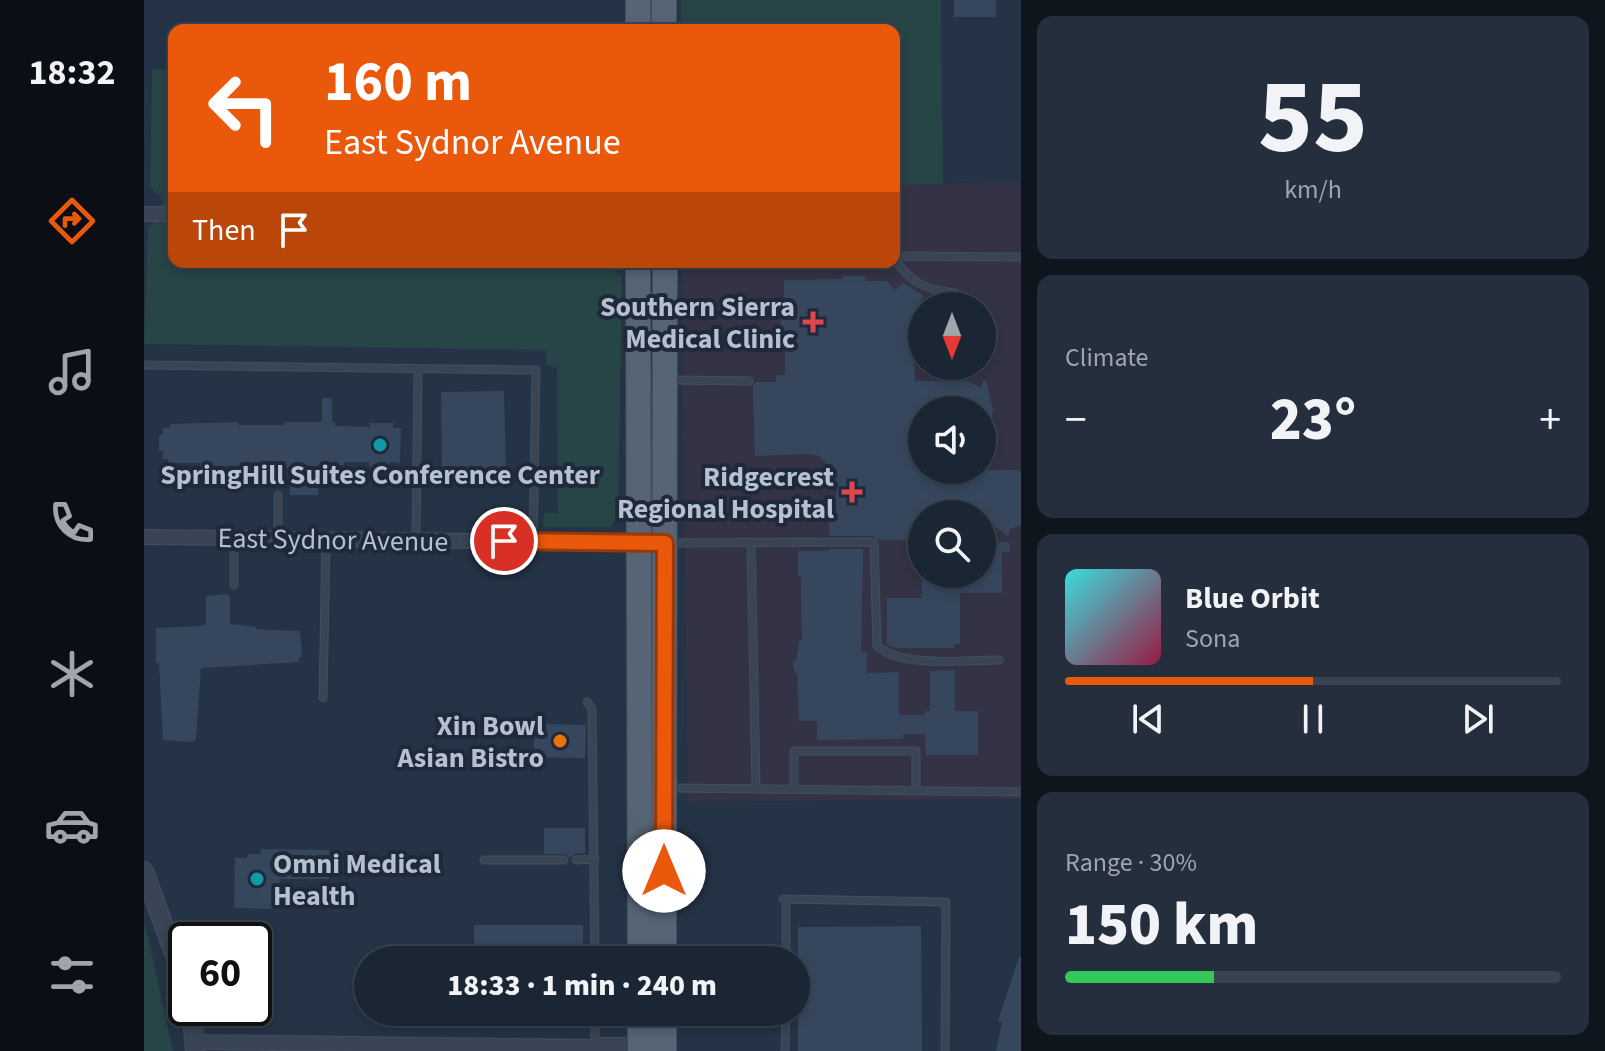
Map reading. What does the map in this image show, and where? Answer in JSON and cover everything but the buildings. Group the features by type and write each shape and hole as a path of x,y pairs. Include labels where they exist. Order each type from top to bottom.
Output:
{"main road":[{"path":"638,0 638,24"},
{"path":"664,0 664,24"},
{"path":"638,268 640,946"},
{"path":"664,946 665,268"},
{"path":"643,1026 648,1050"},
{"path":"648,1050 658,1026"}],"street":[{"path":"144,214 168,214"},
{"name":"East Sydnor Avenue","path":"144,537 665,543"},
{"path":"144,871 168,937"},
{"path":"193,1026 195,1047 648,1050"}],"lane":[{"path":"900,258 1021,257"},
{"path":"900,267 907,277 928,289 948,292"},
{"path":"144,365 536,370 533,541"},
{"path":"416,540 418,369"},
{"path":"664,380 749,381"},
{"path":"278,495 278,538"},
{"path":"234,538 234,585"},
{"path":"323,698 326,539"},
{"path":"665,543 874,542 877,646 887,655 917,660 999,660"},
{"path":"751,543 756,788"},
{"path":"587,702 592,709 595,946"},
{"path":"794,789 794,751 916,751 916,790"},
{"path":"664,788 1021,792"},
{"path":"576,860 595,859"},
{"path":"484,860 564,860"},
{"path":"786,946 784,900 946,902 945,1051"},
{"path":"587,1048 592,1026"},
{"path":"785,1051 786,1026"}],"shaded area":[{"name":"Ridgecrest Regional Hospital","path":"1021,181 1021,799 688,802 681,268 900,268 900,185"}],"green space":[{"path":"681,0 941,0 943,184 900,185 900,24 681,24"},
{"path":"152,69 168,70 168,207 162,207 161,196 150,185"},
{"path":"160,219 168,220 168,268 599,268 614,271 622,277 618,515 611,527 543,527 544,513 558,513 557,368 546,365 546,350 144,344 148,227"},
{"path":"144,922 148,937 173,1051 144,1051"}],"place":[{"name":"Southern Sierra Medical Clinic","path":"813,322"},
{"name":"SpringHill Suites Conference Center","path":"380,445"},
{"name":"Ridgecrest Regional Hospital","path":"852,492"},
{"name":"Xin Bowl Asian Bistro","path":"560,741"},
{"name":"Omni Medical Health","path":"257,879"}],"route":[{"path":"504,541 665,543 664,871"}]}
